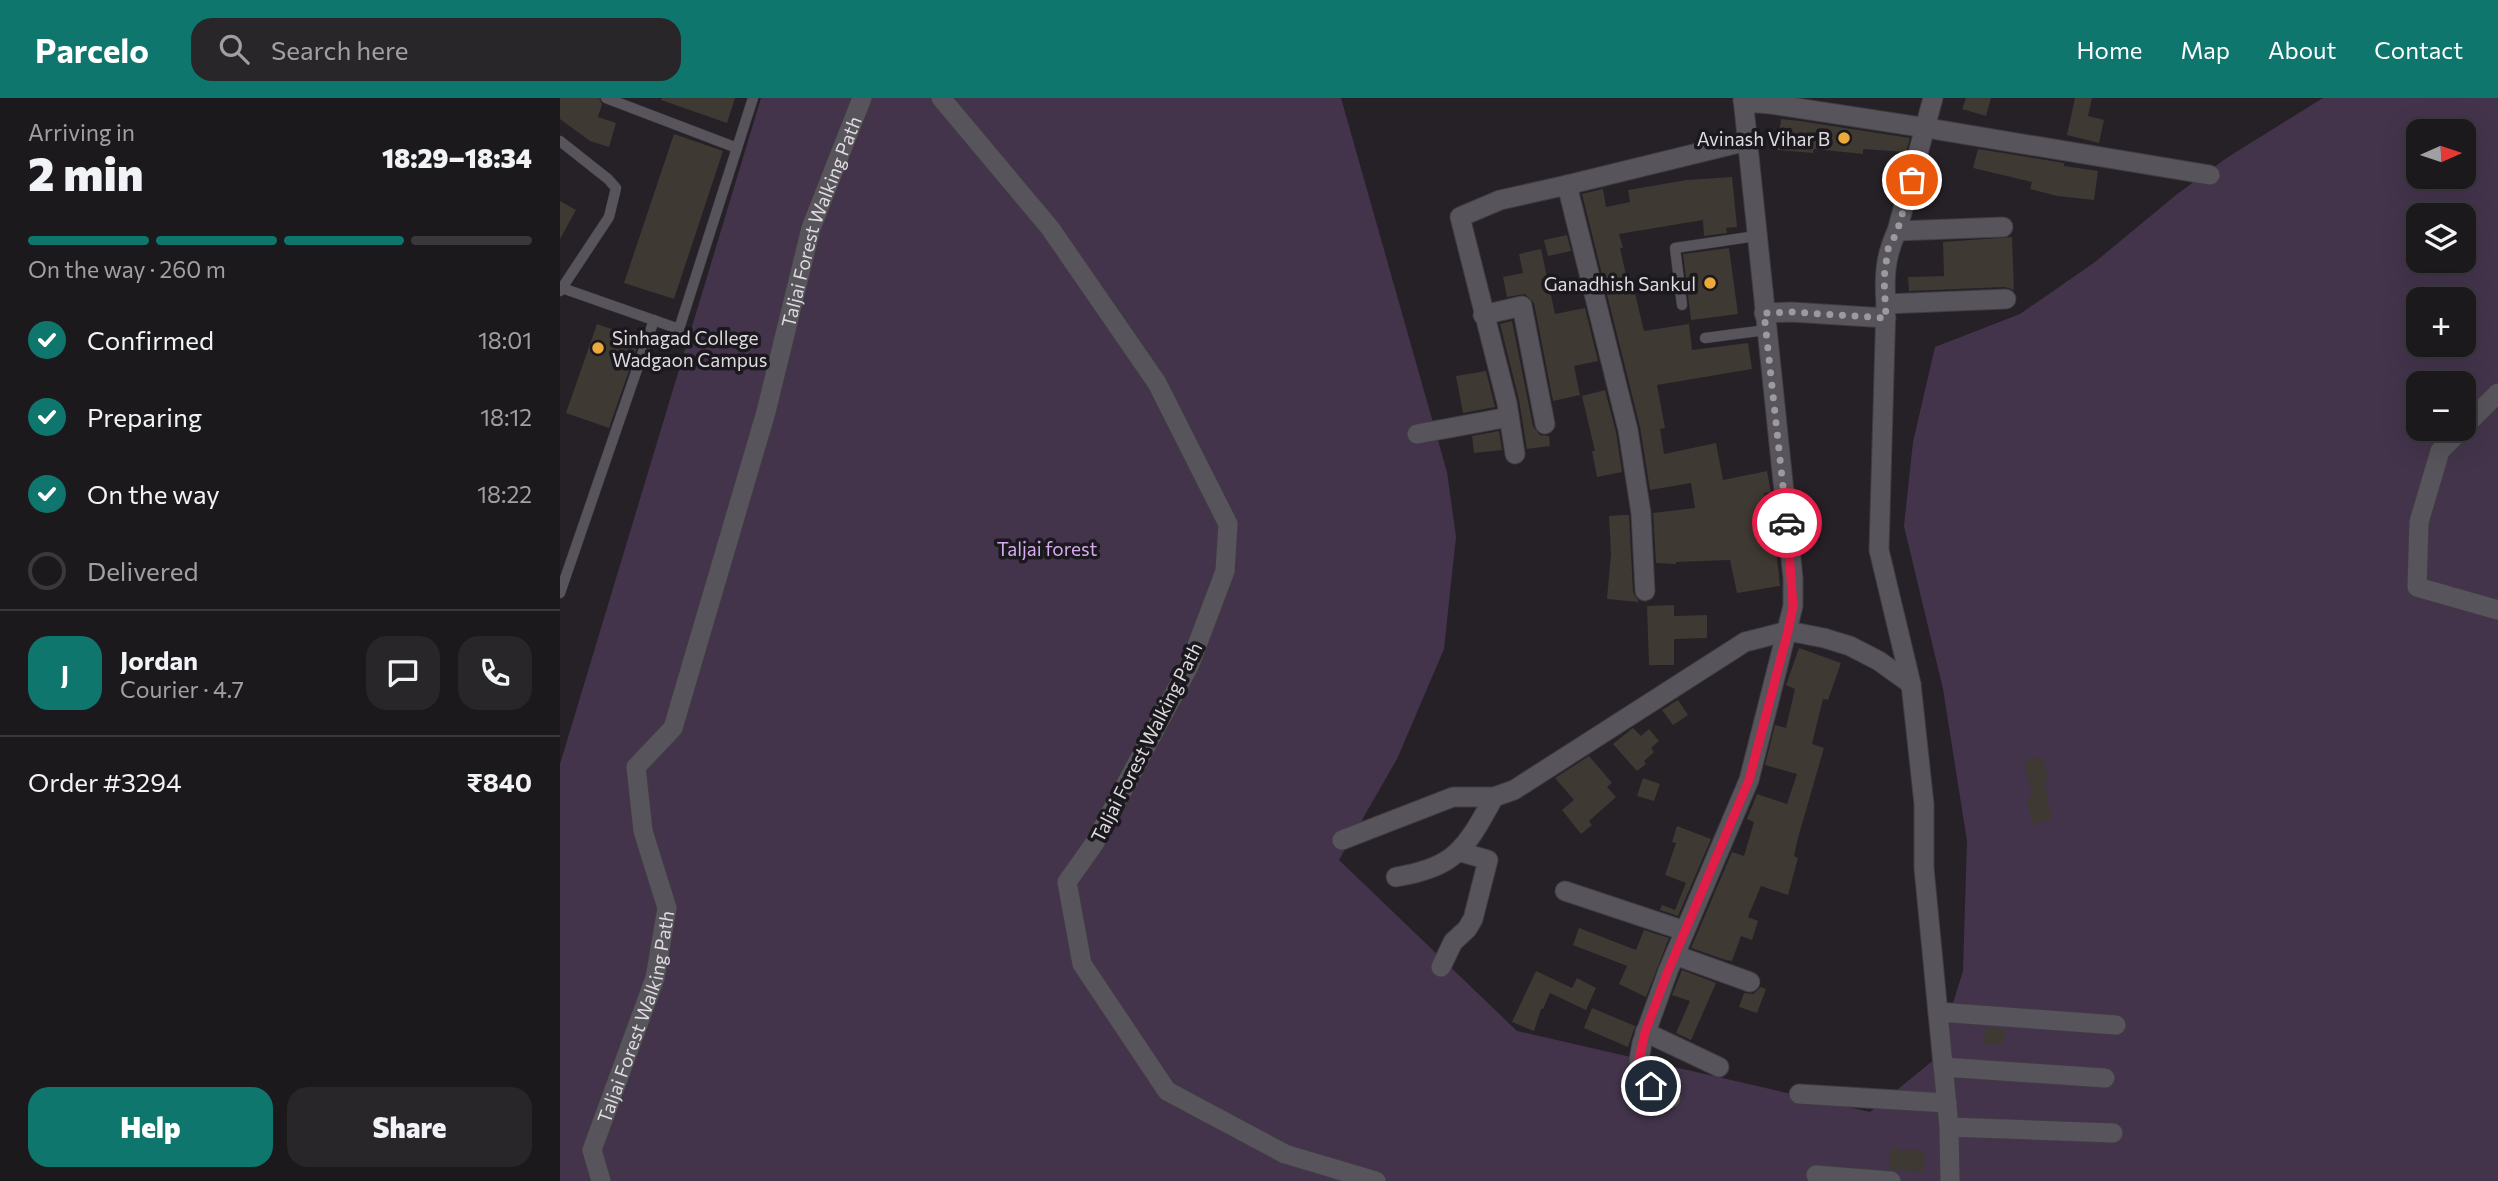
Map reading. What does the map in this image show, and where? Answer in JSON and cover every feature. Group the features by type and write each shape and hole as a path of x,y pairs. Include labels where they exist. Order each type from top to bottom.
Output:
{"street":[{"name":"Taljai Forest Walking Path","path":"601,1181 592,1150 655,978 667,908 643,831 636,767 673,728 766,412 811,228 862,98"},
{"name":"Taljai Forest Walking Path","path":"941,98 1050,228 1157,383 1228,524 1225,572 1190,664 1094,844 1067,882 1082,964 1167,1091 1286,1154 1376,1181"},
{"path":"1933,98 1897,232 1888,249 1884,278 1886,311 1879,550 1911,684 1924,804 1924,868 1949,1127 1950,1181"},
{"path":"1671,1098 1651,1086 1640,1071 1639,1060 1645,1032 1749,780 1793,606 1774,317 1756,236 1747,141 1754,102 2210,175"},
{"path":"1515,454 1509,417 1460,217 1500,200 1747,141"},
{"path":"1567,185 1628,430 1642,513 1645,591"},
{"path":"1897,232 2003,227"},
{"path":"1774,317 1886,311 2006,299"},
{"path":"1483,315 1522,306 1545,424"},
{"path":"2476,415 2498,393"},
{"path":"1417,434 1509,417"},
{"path":"2450,441 2440,451 2419,522 2417,587 2498,610"},
{"path":"1342,840 1453,797 1494,797 1514,790 1745,642 1788,631 1850,646 1879,661 1911,684"},
{"path":"1396,877 1434,868 1461,852 1494,797"},
{"path":"1441,967 1453,942 1473,919 1488,860 1461,852"},
{"path":"1565,891 1685,931"},
{"path":"1675,955 1750,982"},
{"path":"1938,1012 2116,1025"},
{"path":"1645,1032 1719,1067"},
{"path":"1943,1067 2105,1079"},
{"path":"1798,1094 1947,1103"},
{"path":"1949,1127 2113,1133"},
{"path":"1816,1175 1891,1181"}],"lane":[{"path":"607,98 737,148"},
{"path":"560,141 616,188 609,217 561,290 679,329 753,98"},
{"path":"1682,305 1675,248 1756,236"},
{"path":"1705,338 1774,317"},
{"path":"560,593 654,320"}],"green space":[{"name":"Taljai forest","path":"761,98 1341,98 1447,472 1456,537 1444,649 1397,759 1339,860 1517,1031 1870,1112 1936,1058 1963,971 1967,841 1943,689 1904,526 1913,442 1935,347 2020,314 2095,262 2176,195 2228,157 2323,98 2498,98 2498,1181 560,1181 560,764"}],"building":[{"path":"560,98 599,98 602,104 598,117 616,123 609,147 590,141 560,119"},
{"path":"735,98 727,123 661,100"},
{"path":"1966,98 1991,98 1986,116 1962,109"},
{"path":"2075,98 2092,98 2088,116 2104,120 2099,143 2067,135"},
{"path":"1781,119 1910,138 1906,152 1863,149 1863,154 1814,149 1813,153 1777,150"},
{"path":"674,134 723,151 674,299 624,283"},
{"path":"1978,149 2098,171 2094,200 2057,196 2030,189 2032,182 1973,168"},
{"path":"1732,177 1737,227 1726,228 1727,233 1704,236 1703,220 1619,234 1626,275 1630,273 1644,331 1689,324 1692,350 1748,343 1752,369 1657,385 1665,428 1660,429 1664,454 1716,443 1723,480 1767,471 1771,492 1764,493 1776,548 1780,586 1737,593 1730,560 1656,563 1653,513 1695,508 1691,483 1650,490 1640,427 1582,194 1603,189 1606,207 1630,202 1628,190 1687,180"},
{"path":"560,201 576,210 560,239"},
{"path":"1567,235 1571,251 1548,256 1544,240"},
{"path":"2012,237 2014,290 2005,287 1909,291 1908,277 1944,276 1943,242"},
{"name":"Ganadhish Sankul","path":"1729,248 1738,314 1691,320 1683,254"},
{"path":"1541,249 1555,314 1585,308 1598,361 1574,366 1580,395 1553,401 1534,303 1525,294 1507,297 1503,277 1523,273 1519,254"},
{"path":"1512,321 1533,426 1540,435 1549,436 1550,446 1527,449 1519,400 1500,324"},
{"path":"597,324 640,339 609,428 566,413"},
{"path":"1486,371 1495,407 1463,413 1456,376"},
{"path":"1605,390 1616,432 1622,472 1597,477 1592,451 1595,451 1582,396"},
{"path":"1499,431 1502,450 1474,453 1472,436"},
{"path":"1629,515 1633,592 1639,602 1607,599 1611,554 1609,516"},
{"path":"1674,605 1674,616 1707,615 1707,638 1674,639 1674,665 1649,665 1647,606"},
{"path":"1799,648 1841,663 1828,700 1823,699 1812,744 1824,748 1798,838 1794,856 1798,858 1788,895 1761,886 1748,917 1758,921 1752,940 1741,936 1732,961 1726,960 1691,948 1732,852 1744,856 1754,822 1747,819 1757,794 1787,804 1797,774 1765,765 1775,725 1786,728 1795,689 1786,685"},
{"path":"1678,700 1688,715 1673,725 1662,710"},
{"path":"1633,728 1641,736 1649,729 1659,741 1651,748 1654,752 1644,761 1646,764 1637,771 1613,744"},
{"path":"1589,756 1612,783 1607,787 1616,797 1589,821 1592,825 1581,834 1562,810 1574,800 1555,778"},
{"path":"2042,756 2048,780 2044,781 2052,820 2032,824 2027,798 2032,797 2024,761"},
{"path":"1643,778 1660,784 1654,801 1637,796"},
{"path":"1677,826 1711,839 1678,916 1660,910 1662,905 1675,910 1686,883 1665,875 1676,843 1672,842"},
{"path":"1579,928 1636,950 1644,930 1669,938 1646,997 1619,984 1627,966 1573,945"},
{"path":"1682,970 1716,983 1691,1040 1676,1033 1690,1001 1672,995"},
{"path":"1536,971 1572,988 1577,978 1596,988 1586,1010 1550,993 1534,1031 1512,1022"},
{"path":"1761,987 1766,989 1757,1013 1739,1007 1744,993 1753,994"},
{"path":"1592,1008 1635,1026 1628,1047 1584,1028"},
{"path":"1985,1028 2005,1029 2004,1045 1984,1044"},
{"path":"1891,1148 1925,1151 1923,1172 1889,1169"}],"way so far":[{"path":"1787,523 1764,313 1791,312 1886,318 1884,278 1888,249 1897,232 1912,180"}],"place":[{"name":"Avinash Vihar B","path":"1844,138"},
{"name":"Ganadhish Sankul","path":"1710,283"},
{"name":"Sinhagad College Wadgaon Campus","path":"598,348"}],"route":[{"path":"1651,1086 1640,1071 1639,1060 1645,1032 1749,780 1788,631 1793,606 1793,578 1787,523"}]}
